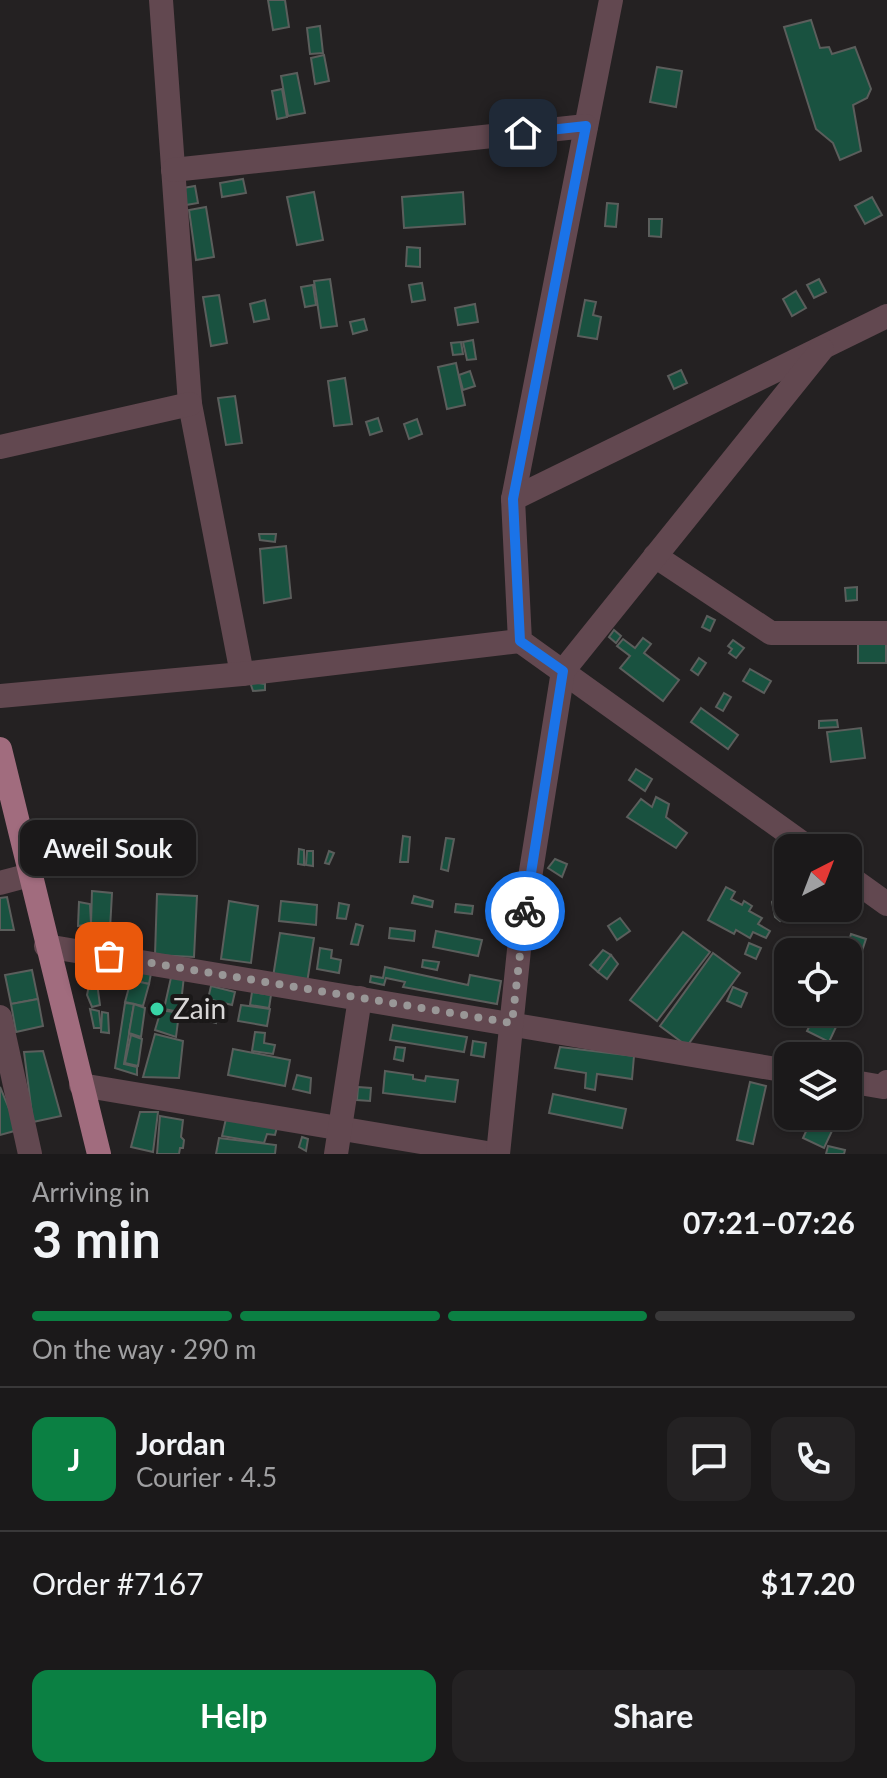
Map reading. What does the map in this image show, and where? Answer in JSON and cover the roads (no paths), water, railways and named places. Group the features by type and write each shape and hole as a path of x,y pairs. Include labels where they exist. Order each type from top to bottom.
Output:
{"main road":[{"path":"0,749 99,1154"}],"street":[{"path":"161,0 190,404 242,674"},
{"path":"520,641 513,499 611,0"},
{"path":"173,170 586,126"},
{"path":"513,499 887,316"},
{"path":"81,1085 496,1154 520,940 563,671 822,349"},
{"path":"0,447 190,404"},
{"path":"655,556 771,633 887,633"},
{"path":"0,696 242,674 520,641 790,834"},
{"path":"0,883 30,875"},
{"path":"862,886 887,904"},
{"path":"46,946 774,1069"},
{"path":"336,1154 360,998"},
{"path":"0,1017 30,1154"},
{"path":"862,1083 883,1087 887,1082"}],"place":[{"name":"Aweil Souk","path":"109,956"},
{"name":"Zain","path":"157,1009"}]}
